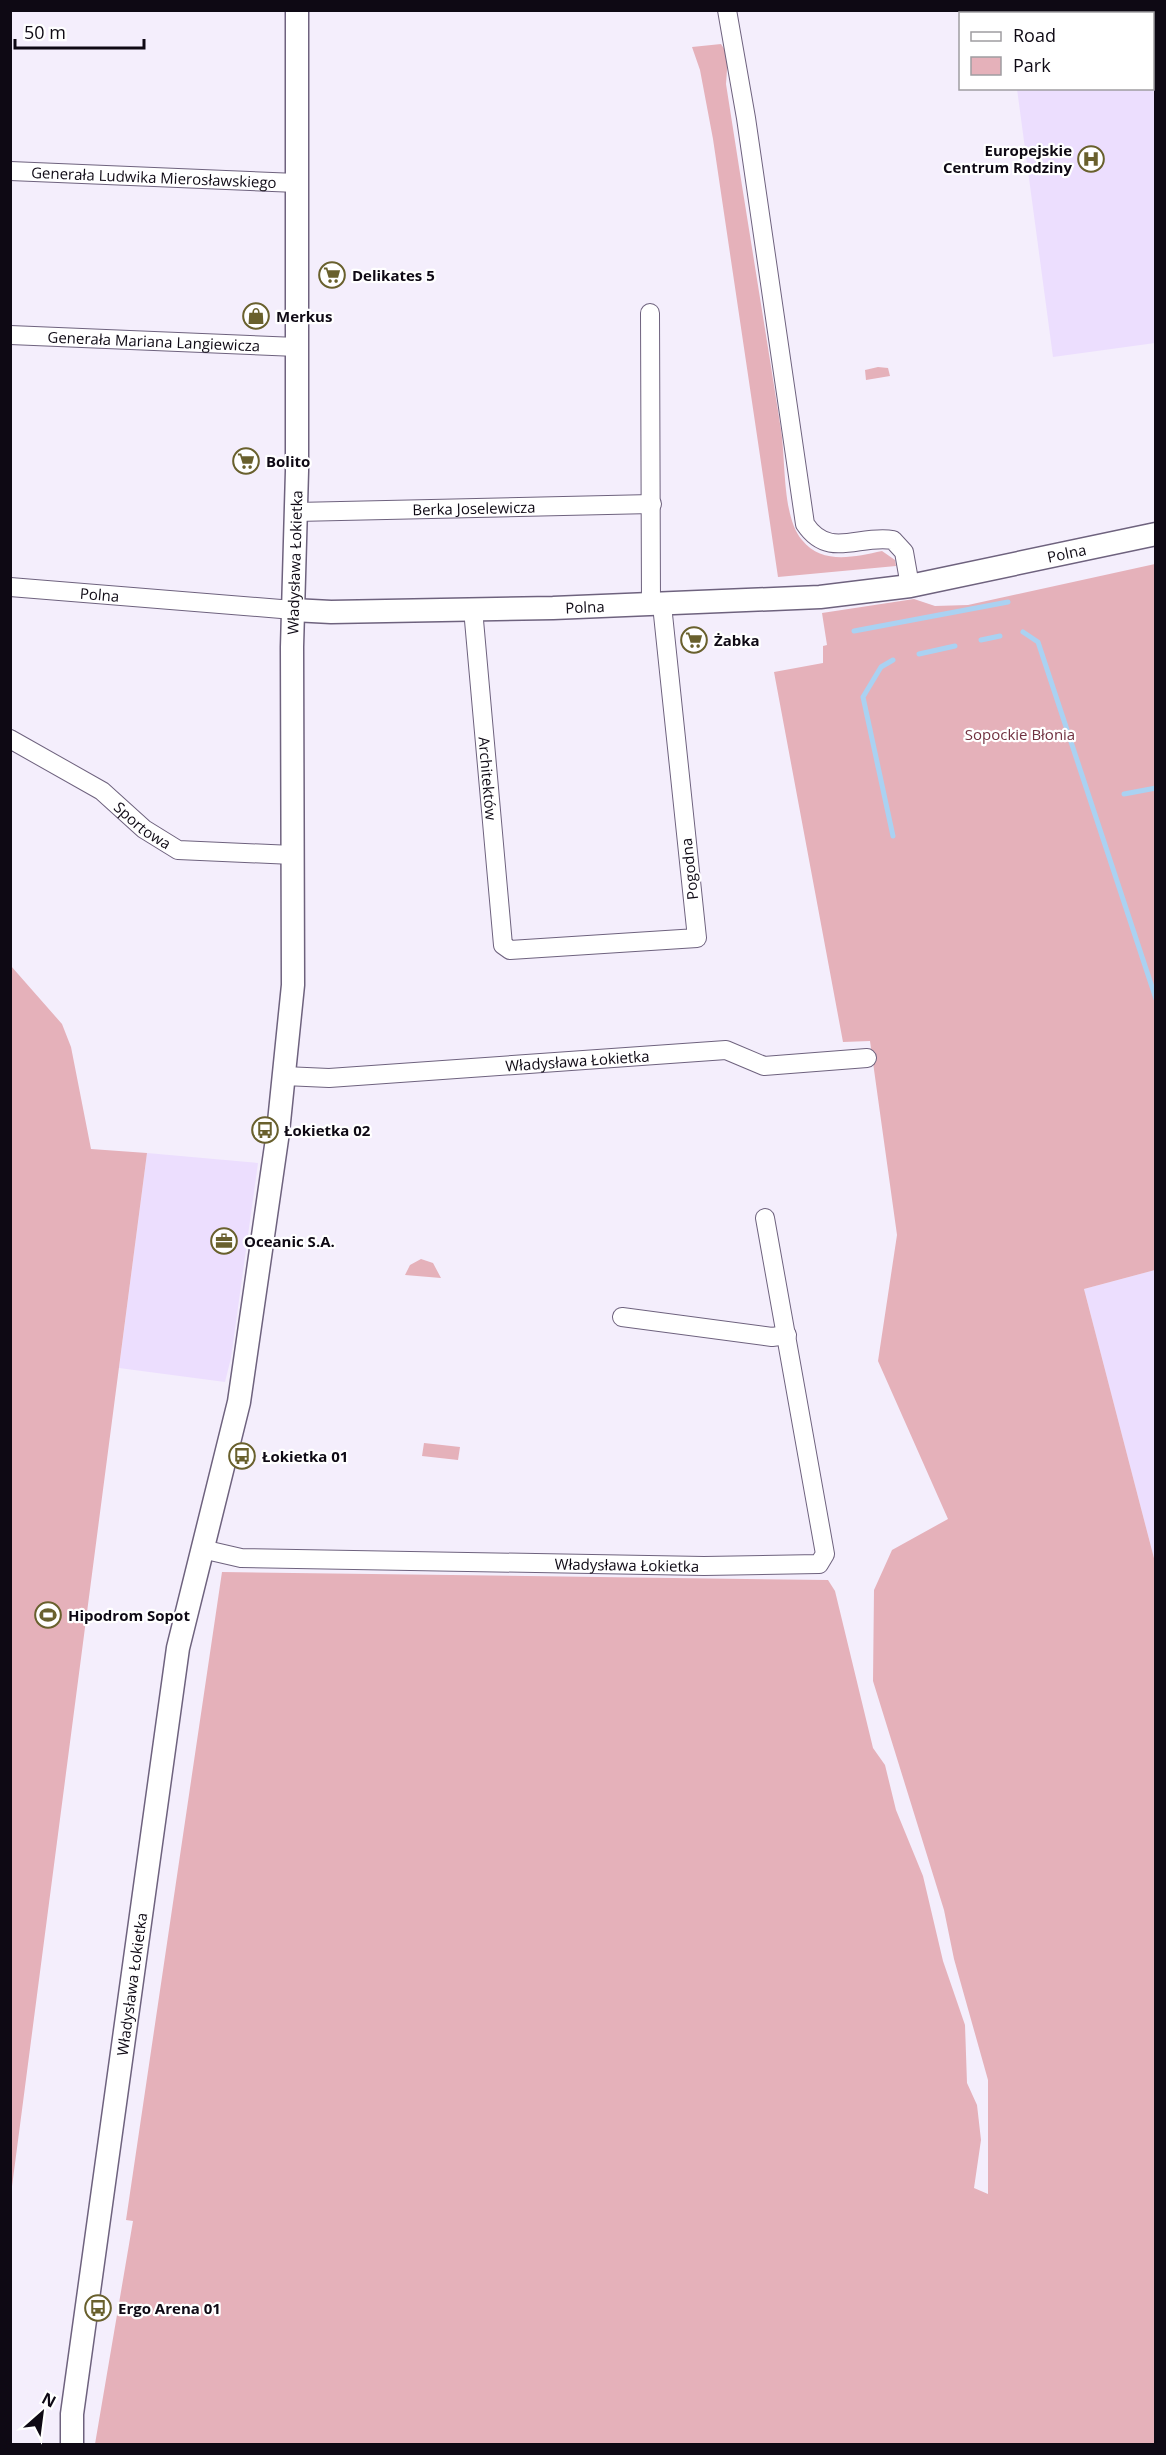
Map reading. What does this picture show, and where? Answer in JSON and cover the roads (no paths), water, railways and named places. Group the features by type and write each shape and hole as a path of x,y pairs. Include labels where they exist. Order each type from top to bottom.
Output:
{"street":[{"name":"Władysława Łokietka","path":"72,2445 71,2422 178,1648 239,1402 284,1076 293,973 297,10"},
{"path":"727,10 746,118 805,524 812,534 831,544 893,540 904,552 910,586"},
{"name":"Generała Ludwika Mierosławskiego","path":"10,171 297,183"},
{"path":"650,313 652,504 656,605"},
{"name":"Generała Mariana Langiewicza","path":"10,335 297,347"},
{"name":"Berka Joselewicza","path":"296,512 652,504"},
{"name":"Polna","path":"10,588 331,612 771,601 910,586 1155,534"},
{"name":"Pogodna","path":"503,945 510,950 697,938 656,605"},
{"name":"Architektów","path":"472,609 503,945"},
{"name":"Sportowa","path":"10,739 102,791 144,829 178,850 293,855"},
{"name":"Władysława Łokietka","path":"284,1076 329,1078 726,1050 764,1066 867,1058"},
{"name":"Władysława Łokietka","path":"202,1549 241,1558 705,1566 819,1564 825,1554 765,1218"},
{"path":"622,1317 772,1337 787,1335"},
{"name":"Władysława Łokietka","path":"62,2445 71,2422"}],"water":[{"path":"1013,10 1155,11 1155,39 1154,12 1012,12"}],"waterway":[{"path":"854,631 1008,602"},
{"path":"1023,632 1038,642 1156,999"},
{"path":"981,640 1000,636"},
{"path":"919,654 955,646"},
{"path":"893,660 881,667 863,697 893,836"},
{"path":"1124,794 1156,788"}],"place":[{"name":"Europejskie Centrum Rodziny","path":"1091,159"},
{"name":"Delikates 5","path":"332,275"},
{"name":"Merkus","path":"256,316"},
{"name":"Bolito","path":"246,461"},
{"name":"Żabka","path":"694,640"},
{"name":"Łokietka 02","path":"265,1130"},
{"name":"Oceanic S.A.","path":"224,1241"},
{"name":"Łokietka 01","path":"242,1456"},
{"name":"Hipodrom Sopot","path":"48,1615"},
{"name":"Ergo Arena 01","path":"98,2308"}],"park label":[{"name":"Sopockie Błonia","path":"1020,734"}]}
